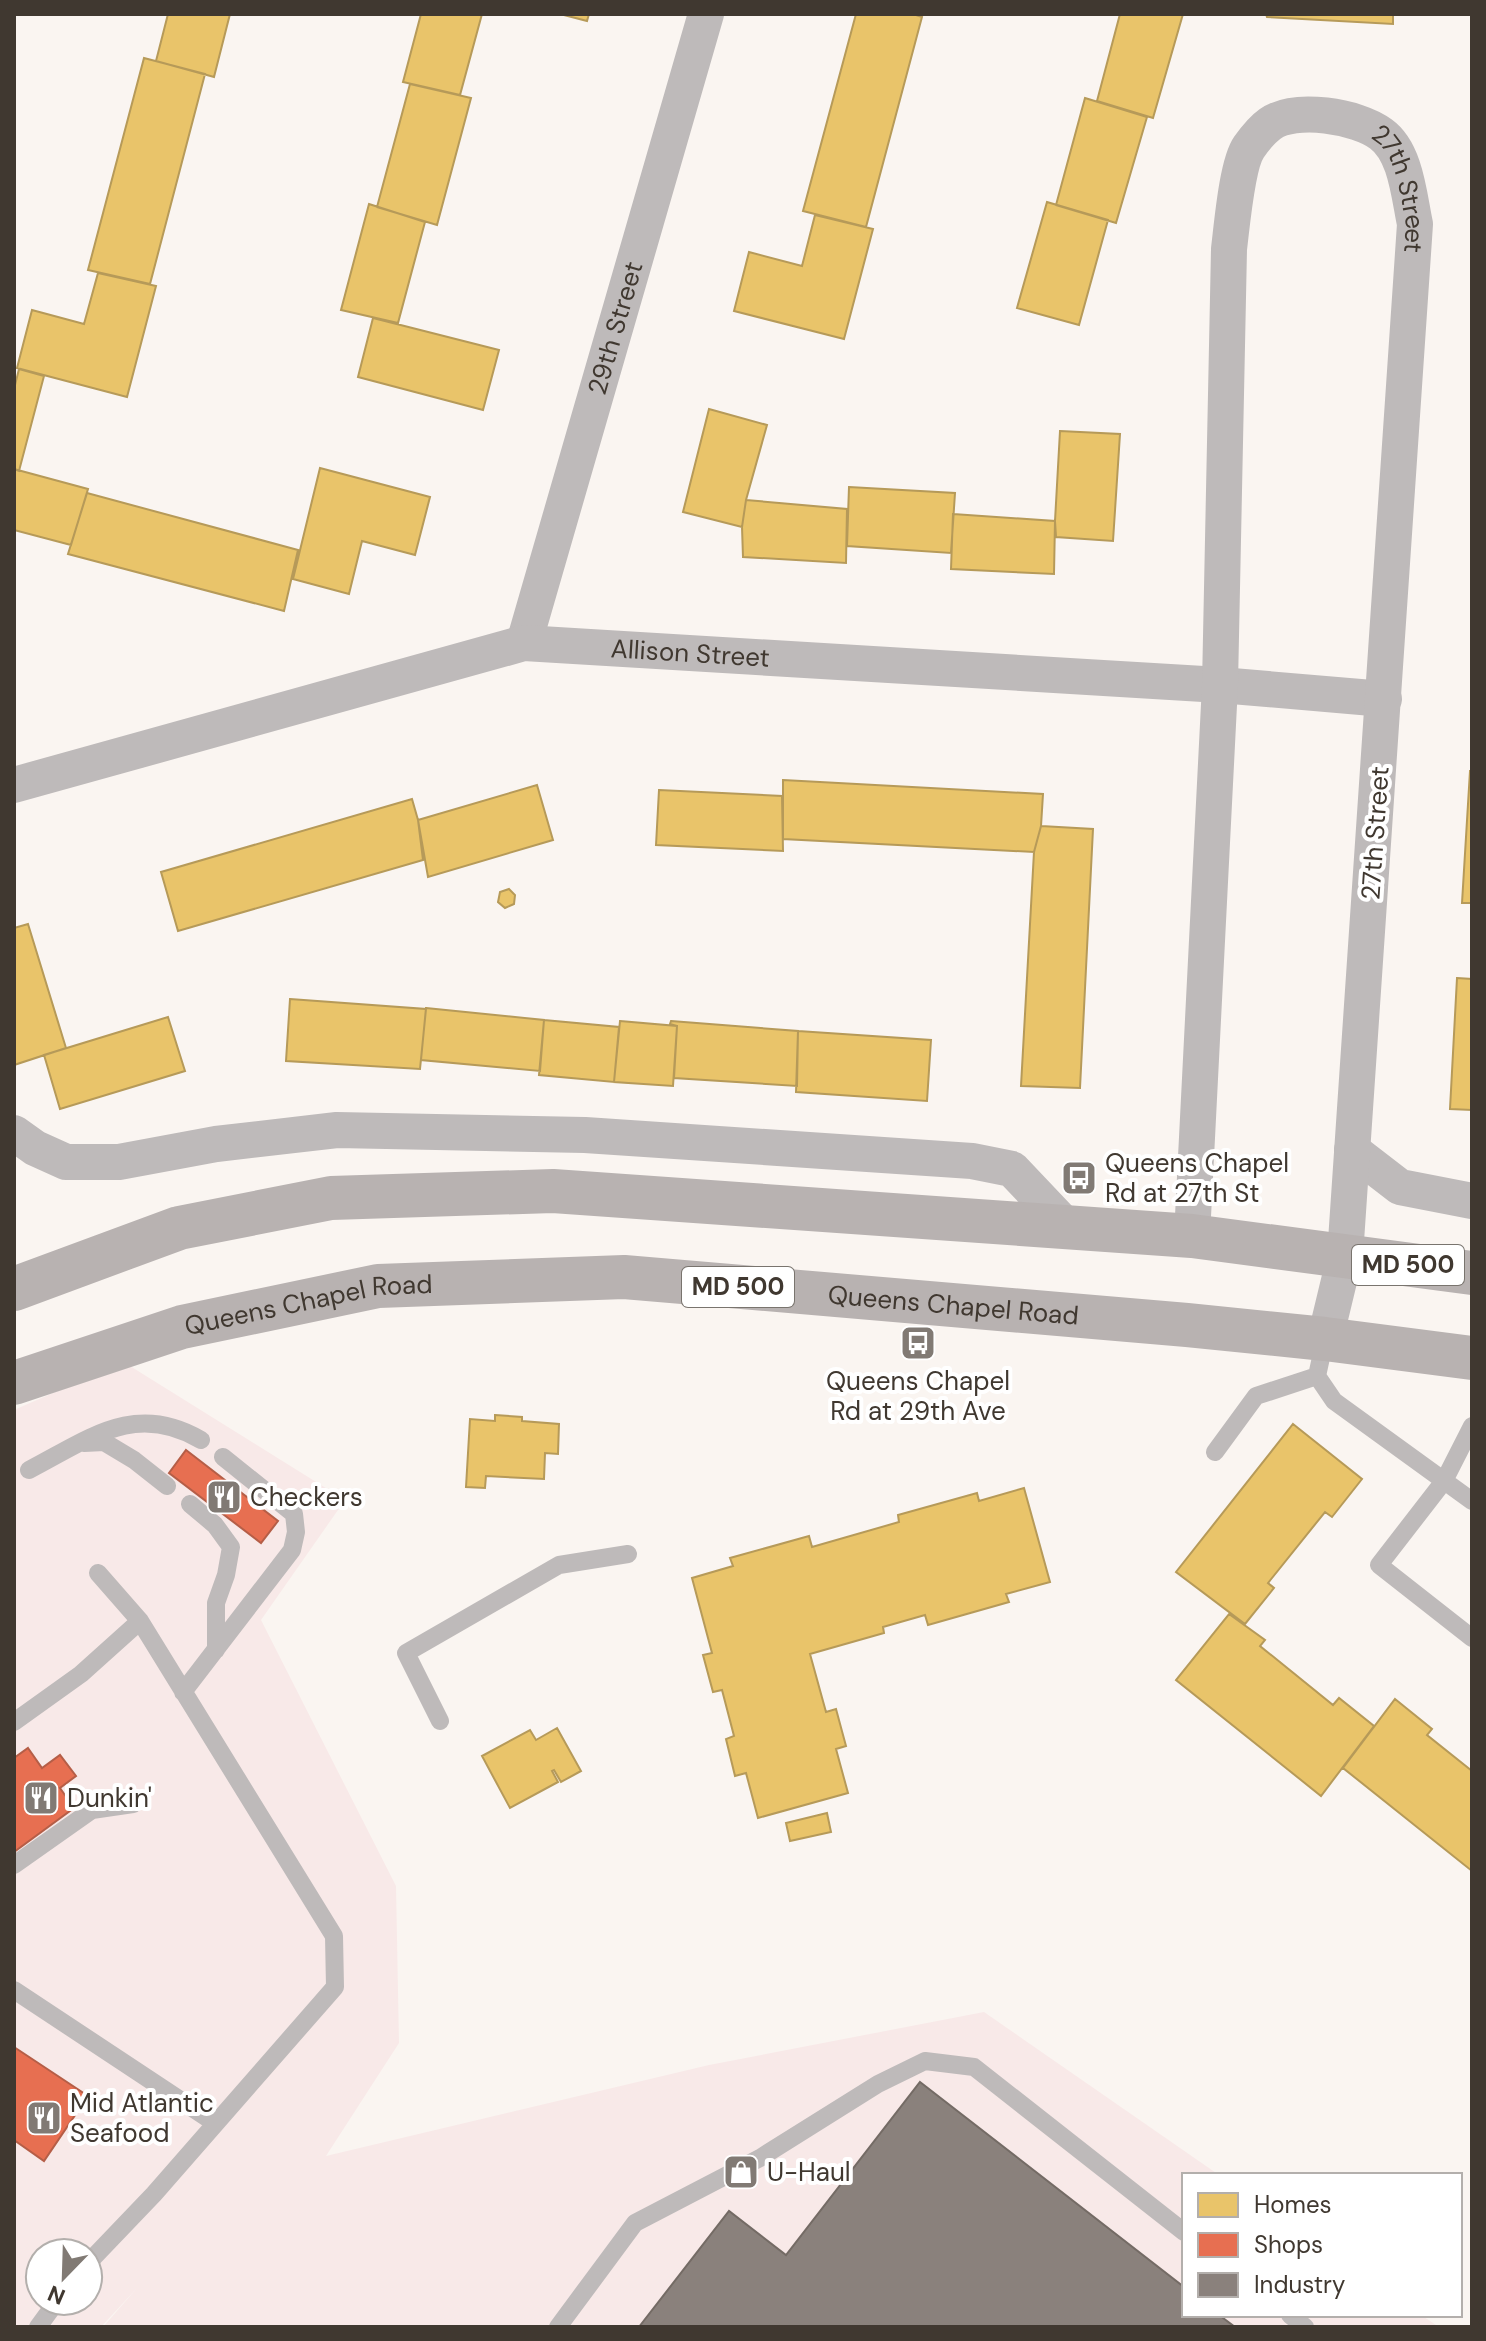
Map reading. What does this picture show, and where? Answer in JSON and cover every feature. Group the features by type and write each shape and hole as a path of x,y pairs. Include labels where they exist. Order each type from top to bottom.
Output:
{"main road":[{"name":"MD 500","path":"14,1289 179,1228 331,1198 553,1191 1192,1236 1472,1273"},
{"name":"Queens Chapel Road","path":"14,1383 182,1327 378,1286 624,1277 1321,1358 1472,1358"}],"street":[{"name":"29th Street","path":"524,643 706,14"},
{"name":"27th Street","path":"1192,1236 1220,685 1229,249 1236,193 1247,149 1270,123 1300,114 1345,119 1382,134 1402,162 1415,224 1345,1256 1321,1358"},
{"name":"Allison Street","path":"14,785 524,643 1220,685 1384,699"},
{"path":"14,1133 35,1148 66,1162 119,1162 216,1144 337,1130 585,1135 972,1161 1012,1169 1067,1227"},
{"path":"1352,1150 1400,1187 1472,1201"}],"lane":[{"path":"1215,1452 1256,1396 1321,1358 1334,1401 1472,1501"},
{"path":"29,1470 127,1423 164,1423 201,1440"},
{"path":"1472,1426 1444,1481 1379,1565 1472,1638"},
{"path":"81,1443 104,1442 134,1460 167,1486"},
{"path":"183,1692 292,1550 296,1532 294,1514 223,1457"},
{"path":"190,1504 215,1525 231,1547 226,1575 216,1603 216,1650"},
{"path":"440,1721 406,1653 559,1565 628,1554"},
{"path":"98,1573 140,1621 334,1936 335,1987 104,2245"},
{"path":"14,1722 81,1674 140,1621"},
{"path":"14,1865 92,1810 133,1804"},
{"path":"14,1990 215,2123"},
{"path":"558,2327 635,2223 760,2158 878,2084 925,2061 974,2067 1182,2230"}],"shaded area":[{"path":"130,1366 345,1500 261,1620 396,1886 399,2043 326,2156 709,2065 984,2012 1216,2173 1182,2173 1182,2317 1424,2317 1439,2327 103,2327 137,2288 101,2327 14,2327 14,1410 69,1386"}],"building: Homes":[{"path":"168,14 230,14 214,77 156,61"},
{"path":"421,14 482,14 460,95 403,82"},
{"path":"560,14 589,14 587,21"},
{"path":"856,14 913,14 922,17 866,227 803,211"},
{"path":"1120,14 1183,14 1153,118 1097,101"},
{"path":"1266,14 1393,14 1393,24 1267,17"},
{"path":"144,58 205,74 150,284 88,270"},
{"path":"410,84 471,98 437,225 377,207"},
{"path":"1085,98 1147,117 1116,223 1056,205"},
{"path":"1047,202 1108,220 1079,325 1017,308"},
{"path":"369,204 425,222 398,323 341,310"},
{"path":"815,215 873,229 844,339 734,311 749,252 802,266"},
{"path":"98,273 156,286 127,397 17,368 32,310 84,324"},
{"path":"373,318 499,350 483,410 358,377"},
{"path":"19,369 44,376 19,471 14,469 14,389"},
{"path":"709,409 767,425 746,500 742,527 683,512"},
{"path":"1060,431 1120,434 1113,541 1056,537"},
{"path":"320,468 430,497 415,555 362,541 349,594 293,579"},
{"path":"14,469 88,489 71,545 14,530"},
{"path":"849,487 955,493 951,553 847,546"},
{"path":"87,493 298,550 284,611 68,554"},
{"path":"746,500 847,509 846,563 743,557 742,527"},
{"path":"953,514 1055,521 1054,574 951,569"},
{"path":"1470,771 1472,903 1462,903"},
{"path":"783,780 1043,794 1041,826 1034,852 783,839"},
{"path":"537,785 553,840 428,877 418,820"},
{"path":"659,790 782,796 783,851 656,845"},
{"path":"412,799 423,860 178,931 161,872"},
{"path":"1041,826 1093,829 1080,1088 1021,1086 1034,852"},
{"path":"509,889 515,895 514,904 505,908 498,902 500,892"},
{"path":"28,924 66,1048 14,1065 14,928"},
{"path":"1457,978 1472,979 1472,1110 1450,1109"},
{"path":"290,999 426,1009 420,1069 286,1061"},
{"path":"426,1008 544,1020 540,1071 421,1060"},
{"path":"168,1017 185,1071 60,1109 44,1055"},
{"path":"544,1020 619,1027 614,1082 539,1075"},
{"path":"620,1021 677,1026 673,1086 614,1082"},
{"path":"671,1021 798,1031 797,1086 674,1078 677,1026 670,1024"},
{"path":"798,1031 931,1040 927,1101 796,1092"},
{"path":"495,1415 559,1424 558,1454 545,1453 544,1479 486,1476 485,1488 466,1487 470,1419 495,1421"},
{"path":"1293,1424 1362,1479 1332,1517 1325,1512 1268,1583 1274,1588 1245,1624 1176,1572"},
{"path":"1024,1488 1050,1582 1006,1594 1009,1602 928,1625 925,1615 883,1627 884,1633 810,1654 826,1712 836,1709 846,1746 836,1749 848,1793 758,1818 746,1773 735,1776 726,1739 734,1736 722,1690 713,1692 703,1655 712,1653 692,1578 733,1566 730,1558 809,1536 812,1547 899,1522 898,1515 977,1493 979,1501"},
{"path":"1229,1614 1265,1640 1260,1646 1333,1705 1339,1698 1374,1726 1321,1796 1176,1680"},
{"path":"1395,1699 1432,1729 1427,1735 1472,1771 1472,1871 1343,1768"},
{"path":"557,1728 581,1771 561,1782 552,1771 558,1782 510,1808 482,1756 530,1730 536,1740"},
{"path":"827,1813 831,1832 790,1841 786,1823"}],"building: Shops":[{"name":"Checkers","path":"186,1450 278,1521 261,1543 169,1473"},
{"name":"Dunkin'","path":"28,1748 42,1768 60,1755 76,1776 60,1788 74,1808 14,1852 14,1758"},
{"name":"Mid Atlantic Seafood","path":"14,2047 88,2096 44,2161 14,2140"}],"building: Industry":[{"path":"920,2082 1182,2285 1182,2317 1222,2317 1235,2327 639,2327 729,2211 786,2255"}],"place":[{"name":"Queens Chapel Rd at 27th St","path":"1079,1178"},
{"name":"Queens Chapel Rd at 29th Ave","path":"918,1343"},
{"name":"Checkers","path":"224,1497"},
{"name":"Dunkin'","path":"41,1798"},
{"name":"Mid Atlantic Seafood","path":"44,2118"},
{"name":"U-Haul","path":"741,2172"}]}
